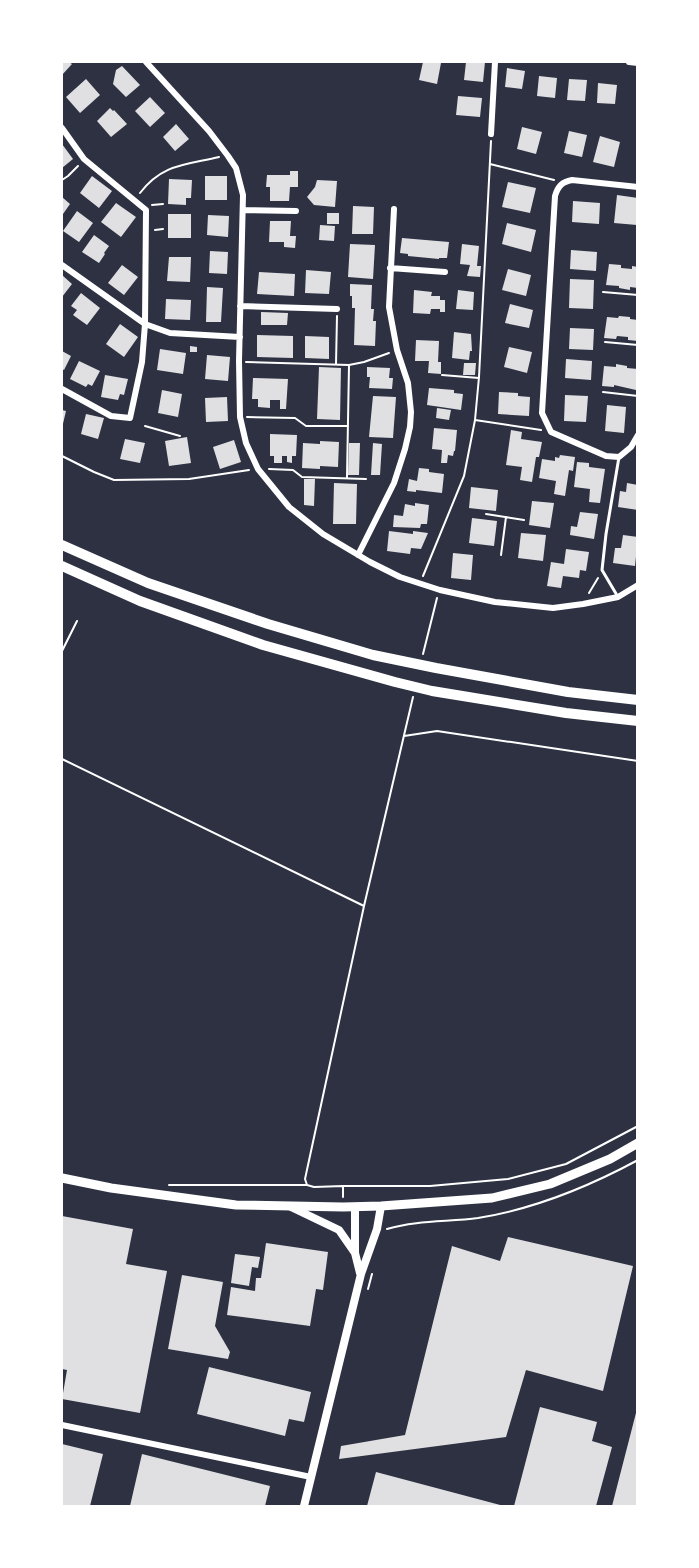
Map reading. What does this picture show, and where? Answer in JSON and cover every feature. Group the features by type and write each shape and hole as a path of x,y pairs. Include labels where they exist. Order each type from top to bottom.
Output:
{"highway":[{"path":"62,545 148,583 268,624 373,655 568,692 638,700"},
{"path":"62,566 140,601 263,645 395,682 432,691 566,714 638,722"}],"main road":[{"path":"62,1178 111,1188 236,1205 381,1206 492,1198 550,1184 638,1143"}],"street":[{"path":"146,62 209,131 236,168 241,186 243,210 240,417 246,443 258,469 289,507 324,534 358,555 400,577 440,590 495,602 553,608 618,597 638,585"},
{"path":"491,134 495,62"},
{"path":"629,62 638,63"},
{"path":"62,128 84,159 147,210 142,362 130,418 111,416 62,389"},
{"path":"638,187 572,180 558,187 555,196 542,413 552,432 606,456 619,457 631,447 638,435"},
{"path":"358,555 394,483 410,427 408,383 397,350 389,307 394,209"},
{"path":"243,210 296,211"},
{"path":"62,265 145,324 170,333 240,337"},
{"path":"390,268 445,272"},
{"path":"240,306 337,309"},
{"path":"304,1506 361,1274 377,1229 381,1206"},
{"path":"291,1207 339,1230 355,1253"},
{"path":"355,1207 355,1253 361,1274"},
{"path":"62,1425 311,1478"}],"lane":[{"path":"618,597 602,570 619,457"}],"path":[{"path":"420,584 464,476 475,420 491,134"},
{"path":"135,200 149,181 166,169 228,156"},
{"path":"62,180 84,159"},
{"path":"490,164 564,182"},
{"path":"603,292 638,295"},
{"path":"336,364 337,309"},
{"path":"605,342 638,345"},
{"path":"239,362 348,364 364,362 392,352"},
{"path":"347,477 348,364"},
{"path":"442,375 479,378"},
{"path":"603,392 638,396"},
{"path":"240,417 295,418 306,426 347,426"},
{"path":"475,420 552,432"},
{"path":"145,426 180,435"},
{"path":"62,456 114,480 189,478 258,469 293,470 302,477 366,479"},
{"path":"486,514 524,520"},
{"path":"501,555 506,517"},
{"path":"583,604 602,570"},
{"path":"426,639 440,590"},
{"path":"62,651 77,621"},
{"path":"307,1185 305,1179 364,906 412,705"},
{"path":"404,736 437,731 638,761"},
{"path":"62,759 364,906"},
{"path":"167,1185 430,1186 508,1179 566,1164 638,1126"},
{"path":"343,1186 343,1207"}],"building":[{"path":"62,62 72,64 62,75"},
{"path":"423,62 441,63 437,84 419,80"},
{"path":"466,62 485,62 483,82 464,80"},
{"path":"122,66 140,85 126,97 113,84 116,70"},
{"path":"507,68 525,71 522,89 505,87"},
{"path":"539,76 557,78 555,98 537,96"},
{"path":"86,79 100,95 80,113 66,97"},
{"path":"569,79 587,80 585,101 567,100"},
{"path":"598,83 617,85 615,104 597,103"},
{"path":"458,96 482,98 480,117 456,115"},
{"path":"150,97 165,113 150,127 135,111"},
{"path":"110,108 127,124 111,137 97,121"},
{"path":"176,124 189,139 175,151 163,137"},
{"path":"522,127 542,132 536,154 517,149"},
{"path":"569,131 587,135 582,157 564,153"},
{"path":"600,136 620,142 614,167 593,162"},
{"path":"62,144 73,159 62,168"},
{"path":"290,171 298,171 298,187 290,187 289,201 270,201 270,187 266,187 267,175 290,175"},
{"path":"92,176 112,191 99,208 80,193"},
{"path":"205,176 227,176 227,200 205,200"},
{"path":"169,179 192,180 191,198 186,198 186,205 168,204"},
{"path":"317,180 337,181 335,207 314,205 307,197 315,187"},
{"path":"508,182 536,188 530,213 502,207"},
{"path":"617,195 638,198 637,225 614,223"},
{"path":"62,197 70,204 63,214 62,213"},
{"path":"573,201 600,203 599,224 572,222"},
{"path":"116,203 136,217 121,237 101,222"},
{"path":"353,206 374,207 373,234 352,234"},
{"path":"77,211 93,223 79,242 63,231"},
{"path":"327,213 339,213 339,224 327,224"},
{"path":"168,214 191,214 191,238 168,238"},
{"path":"208,215 229,216 228,237 207,235"},
{"path":"270,221 291,221 290,236 296,236 295,248 284,247 284,242 269,242"},
{"path":"507,223 536,230 531,252 502,244"},
{"path":"320,225 335,226 334,241 319,240"},
{"path":"94,235 109,246 99,263 82,252"},
{"path":"402,238 449,242 447,258 408,256 408,254 400,253"},
{"path":"350,244 375,245 373,279 348,277"},
{"path":"462,244 479,246 477,266 481,266 480,277 467,276 470,265 460,264"},
{"path":"571,250 597,252 596,271 570,269"},
{"path":"210,251 228,252 227,274 209,273"},
{"path":"169,257 191,257 190,282 167,281"},
{"path":"609,264 621,265 621,268 638,267 638,288 630,287 630,290 606,285"},
{"path":"122,265 138,277 124,295 108,283"},
{"path":"508,269 531,275 526,296 502,290"},
{"path":"306,270 331,272 329,294 305,293"},
{"path":"259,272 295,274 294,296 257,294"},
{"path":"62,275 72,284 62,297"},
{"path":"570,279 594,280 593,309 569,308"},
{"path":"350,284 372,285 371,309 374,309 373,321 376,321 375,346 354,345 355,308 352,308"},
{"path":"207,287 223,288 221,322 206,322"},
{"path":"414,290 432,292 431,296 440,296 440,300 445,300 445,312 440,312 440,309 431,309 430,314 413,313"},
{"path":"458,290 474,292 473,310 456,309"},
{"path":"81,293 100,308 87,325 73,315 77,310 71,306"},
{"path":"166,299 191,300 190,320 165,319"},
{"path":"510,304 533,310 529,328 505,323"},
{"path":"261,312 288,313 287,325 261,325"},
{"path":"619,316 638,320 638,341 617,336 616,339 604,338 607,317 618,318"},
{"path":"120,324 138,337 124,357 106,344"},
{"path":"570,328 594,329 593,350 569,349"},
{"path":"454,332 471,334 472,351 470,351 469,360 452,358"},
{"path":"257,335 293,336 293,358 257,357"},
{"path":"305,336 329,337 329,359 305,358"},
{"path":"416,340 439,341 438,362 441,362 441,374 428,373 429,361 415,361"},
{"path":"190,346 197,347 197,352 190,352"},
{"path":"509,347 532,352 527,373 504,367"},
{"path":"160,349 186,353 183,374 157,370"},
{"path":"62,351 71,356 64,370 62,369"},
{"path":"207,355 230,357 228,381 205,379"},
{"path":"566,359 592,361 591,380 565,378"},
{"path":"79,361 100,371 92,386 88,384 86,387 70,379"},
{"path":"464,363 476,363 475,375 463,375"},
{"path":"616,364 638,369 636,390 614,385 614,387 602,386 604,366 616,367"},
{"path":"319,367 341,368 340,420 317,419"},
{"path":"367,367 390,368 389,378 393,378 392,389 369,388 370,377 367,377"},
{"path":"105,375 128,379 124,395 120,394 118,400 101,397"},
{"path":"253,378 288,379 286,409 280,409 280,400 270,400 270,408 258,407 258,399 252,399"},
{"path":"429,388 454,390 454,393 463,394 461,410 427,405"},
{"path":"162,390 182,394 178,417 158,413"},
{"path":"499,392 518,393 518,396 530,397 529,416 498,414"},
{"path":"565,395 588,396 586,422 564,421"},
{"path":"373,396 396,397 393,438 369,437"},
{"path":"227,397 228,421 206,422 205,398"},
{"path":"607,405 626,407 624,433 605,431"},
{"path":"437,408 451,410 449,420 436,418"},
{"path":"62,410 66,411 62,428"},
{"path":"86,414 104,418 98,439 81,434"},
{"path":"434,428 457,430 455,451 453,456 448,455 447,463 441,463 442,450 432,449"},
{"path":"511,430 522,432 521,439 542,442 539,457 536,457 532,482 520,480 522,467 506,465"},
{"path":"270,434 297,435 296,456 292,456 292,463 287,462 287,456 282,456 282,463 274,463 274,456 270,456"},
{"path":"187,437 191,463 169,466 165,441"},
{"path":"125,439 145,443 140,463 120,459"},
{"path":"234,440 241,462 220,469 213,447"},
{"path":"320,441 339,442 338,467 302,468 303,443 320,444"},
{"path":"349,443 360,443 359,475 348,475"},
{"path":"373,443 382,444 380,475 371,475"},
{"path":"560,455 575,457 573,471 569,470 565,496 554,494 556,481 539,478 542,459 555,461 555,457 559,458"},
{"path":"577,462 589,463 589,467 605,469 600,503 589,502 590,489 574,487"},
{"path":"419,468 444,474 442,493 407,491 409,479 417,481"},
{"path":"304,479 315,479 314,506 304,505"},
{"path":"334,483 357,484 356,524 333,524"},
{"path":"627,483 638,485 638,510 618,507 620,491 626,492"},
{"path":"471,487 498,490 496,511 469,508"},
{"path":"532,501 554,503 550,528 529,525"},
{"path":"415,503 429,505 427,524 421,524 420,528 393,527 394,515 403,516 405,504 415,506"},
{"path":"580,512 598,514 594,539 570,535 571,526 577,527"},
{"path":"472,518 497,521 494,546 469,543"},
{"path":"389,531 428,533 421,549 411,548 410,554 387,551"},
{"path":"521,533 546,535 543,561 518,558"},
{"path":"623,535 638,537 635,566 613,563 615,548 621,548"},
{"path":"566,549 589,552 586,571 580,570 579,578 563,576 561,588 547,586 551,562 564,564"},
{"path":"453,553 473,555 471,580 451,578"},
{"path":"62,1216 133,1229 126,1264 167,1271 140,1413 62,1399 67,1370 62,1369"},
{"path":"508,1237 633,1266 603,1391 526,1370 506,1437 339,1459 341,1446 405,1435 452,1246 500,1261"},
{"path":"266,1243 328,1252 323,1290 316,1289 310,1326 227,1315 231,1287 255,1291 256,1278 261,1278"},
{"path":"235,1254 260,1257 258,1268 252,1267 249,1286 231,1283"},
{"path":"182,1275 223,1282 215,1326 230,1352 228,1359 168,1349"},
{"path":"209,1367 311,1392 304,1422 289,1419 285,1436 197,1414"},
{"path":"540,1407 597,1422 592,1441 612,1447 596,1506 514,1506"},
{"path":"637,1409 638,1506 612,1506"},
{"path":"62,1444 103,1454 90,1506 62,1506"},
{"path":"142,1454 270,1486 265,1506 130,1506"},
{"path":"376,1472 504,1506 367,1506"}]}
